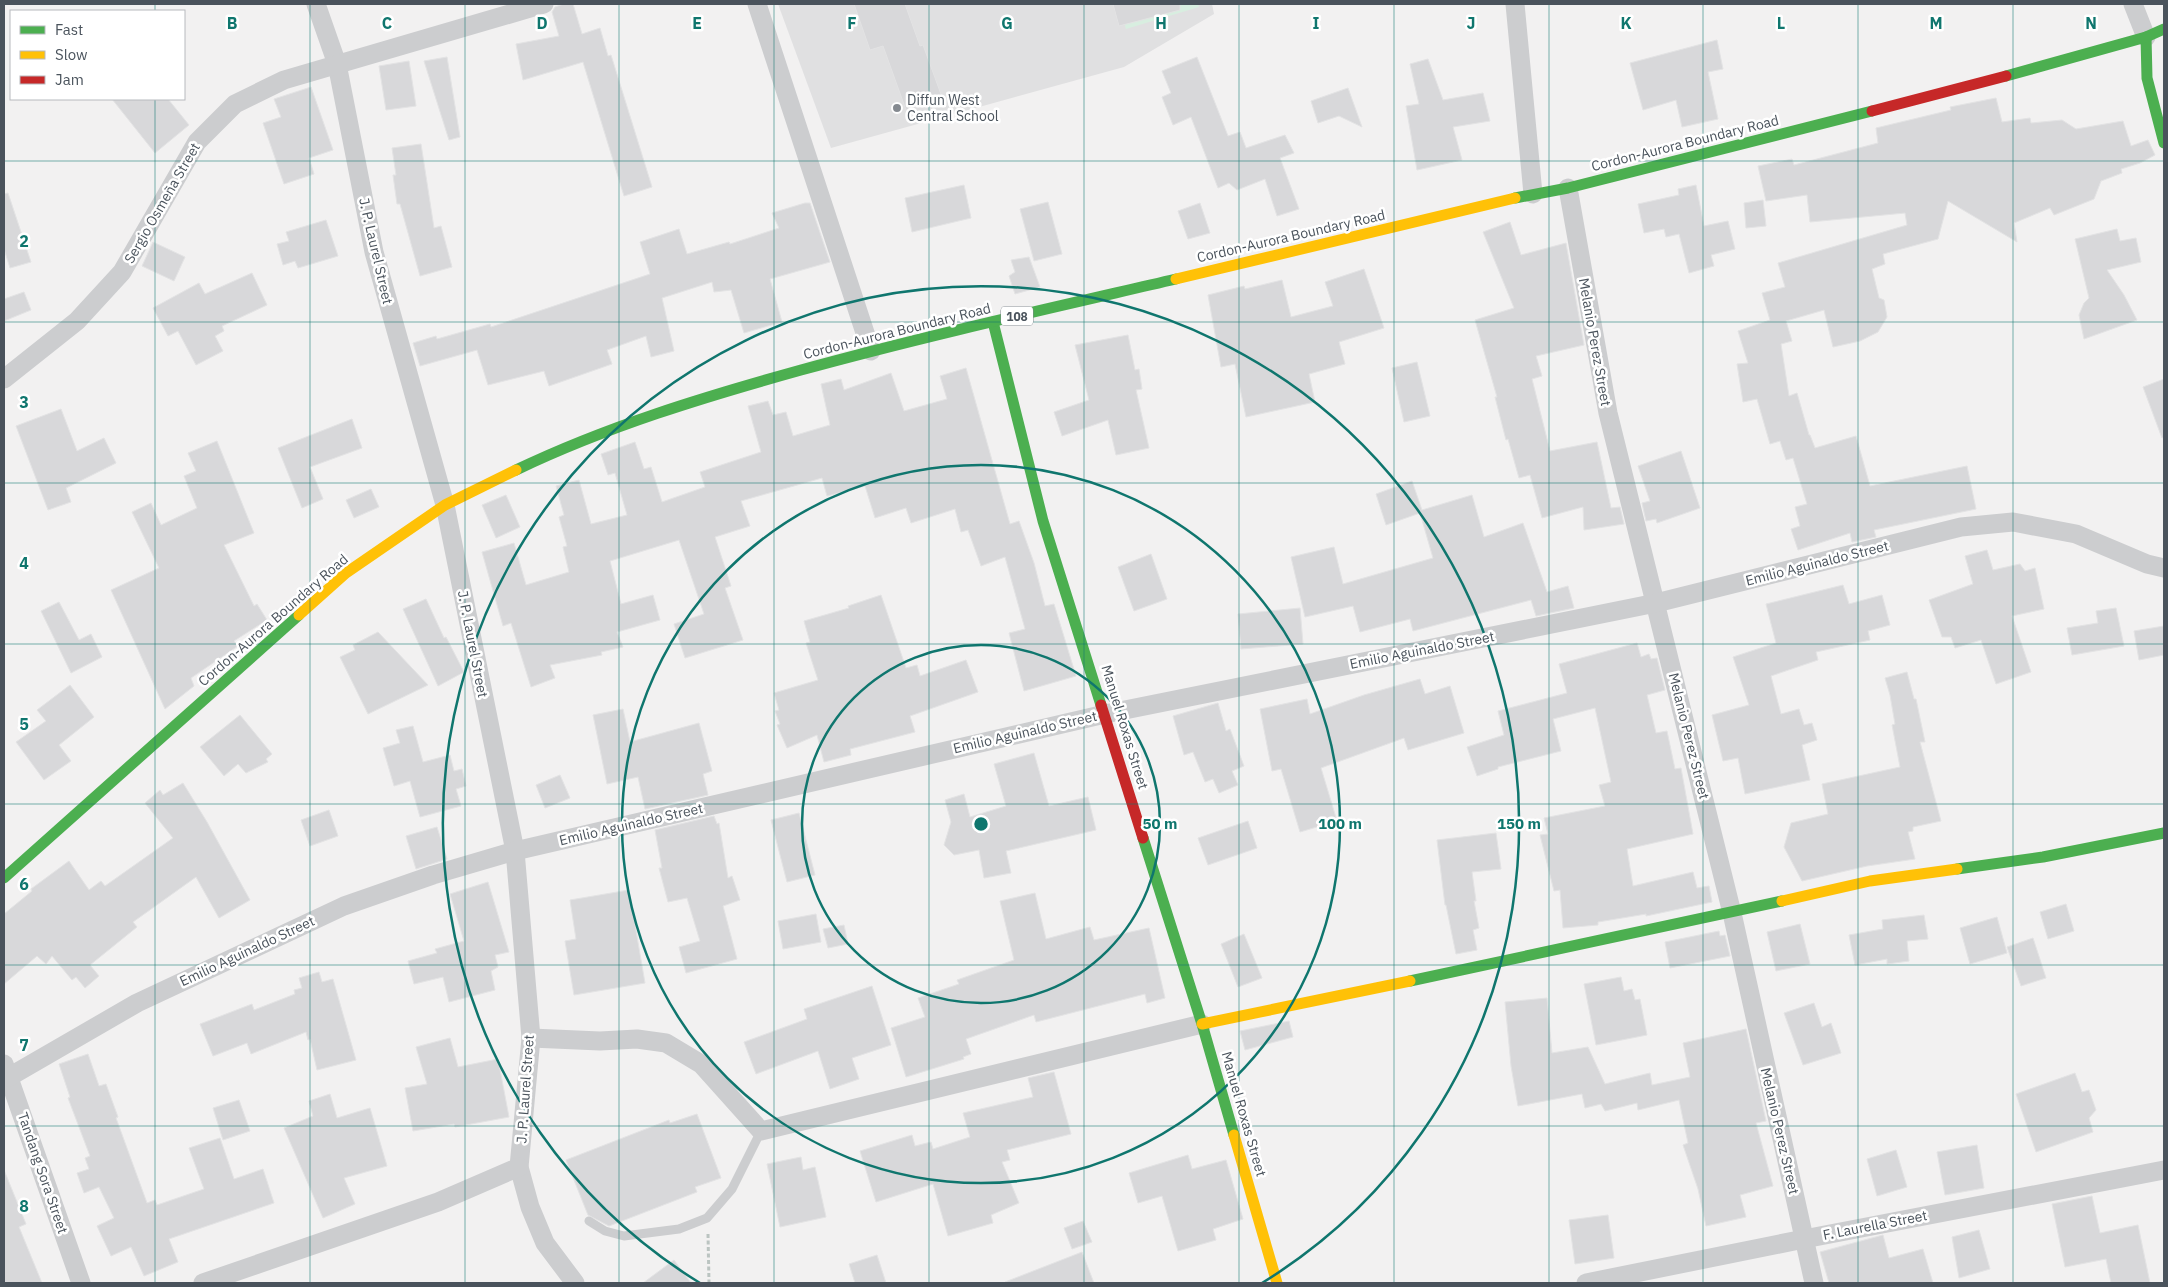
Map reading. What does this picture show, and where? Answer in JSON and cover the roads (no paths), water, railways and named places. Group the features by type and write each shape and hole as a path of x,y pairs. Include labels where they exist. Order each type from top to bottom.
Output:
{"main road":[{"name":"Cordon-Aurora Boundary Road","path":"4,878 346,573 446,505 542,458 608,430 707,396 871,351 1533,194 1568,188 1959,89 2146,37 2164,29"},
{"path":"2146,37 2156,76 2164,144"},
{"name":"Manuel Roxas Street","path":"993,322 1043,521 1202,1024 1277,1283"},
{"path":"1202,1024 1732,913 1870,882 2043,856 2164,833"}],"street":[{"name":"J. P. Laurel Street","path":"316,4 337,64 374,252 446,505 515,851 531,1038 519,1167 530,1207 545,1243 575,1283"},
{"name":"Sergio Osmeña Street","path":"4,379 77,321 122,272 197,142 236,104 284,80 544,4"},
{"path":"756,4 871,351"},
{"path":"1515,4 1533,194"},
{"path":"2133,4 2146,37"},
{"name":"Melanio Perez Street","path":"1568,188 1608,413 1732,913 1814,1283"},
{"name":"Emilio Aguinaldo Street","path":"6,1070 137,1003 344,906 433,875 515,851 1105,714 1656,603 1962,527 2013,522 2076,534 2147,564 2164,568"},
{"path":"531,1038 600,1041 637,1039 666,1043 701,1064 761,1131 1202,1024"},
{"name":"Tandang Sora Street","path":"6,1070 81,1283"},
{"path":"203,1283 438,1202 519,1167"},
{"name":"F. Laurella Street","path":"1586,1283 2164,1170"}],"lane":[{"path":"589,1221 604,1231 624,1236 679,1230 707,1218 732,1189 761,1131"}],"place":[{"name":"Diffun West Central School","path":"897,108"}]}
